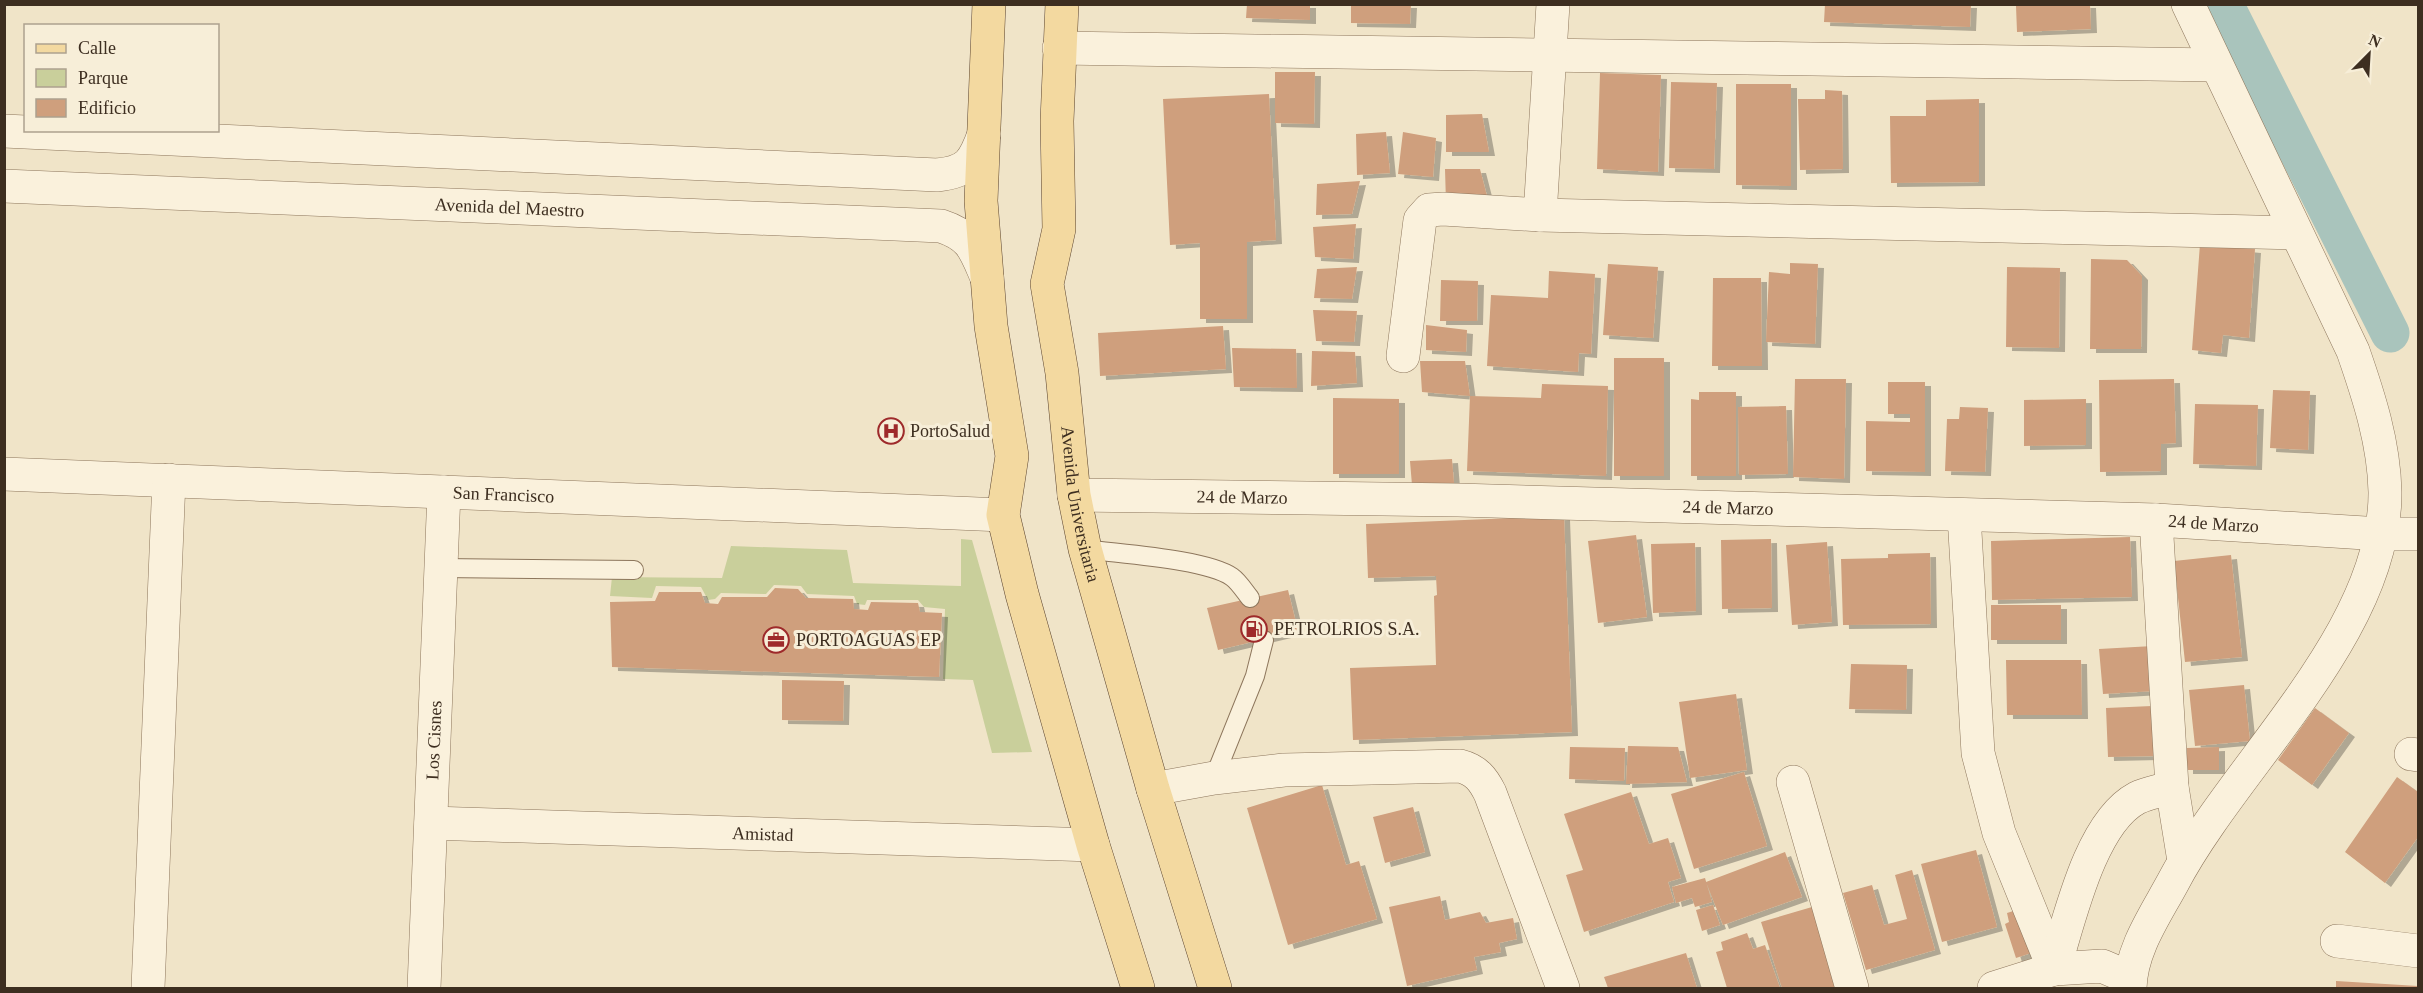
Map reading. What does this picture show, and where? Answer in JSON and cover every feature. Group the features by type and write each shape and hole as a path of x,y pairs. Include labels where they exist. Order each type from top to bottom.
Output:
{"main road":[{"path":"989,4 981,201 991,326 1012,456 1003,515 1093,845 1138,988"},
{"name":"Avenida Universitaria","path":"1062,4 1057,121 1059,230 1047,284 1062,374 1074,495 1085,549 1154,789 1215,988"}],"street":[{"path":"1540,215 1553,4"},
{"path":"1994,988 2054,969 2102,966 2130,983 2137,952 2184,861 2322,666 2342,632 2368,578 2381,534 2385,494 2382,455 2371,404 2353,351 2188,4"},
{"path":"1059,48 2216,65"},
{"path":"4,131 24,132"},
{"path":"26,132 870,170 875,173 909,174 954,174 965,168 975,156 984,134"},
{"path":"870,170 892,187 896,199 892,211 874,223"},
{"name":"Avenida del Maestro","path":"4,186 941,226 957,231 968,240 976,251 987,278"},
{"path":"1403,356 1420,220 1429,210 1540,215 2296,233"},
{"name":"San Francisco","path":"4,474 1003,515"},
{"path":"148,988 169,480"},
{"name":"Los Cisnes","path":"424,988 444,492"},
{"name":"24 de Marzo","path":"1074,495 1458,500 2156,520 2381,534 2418,534"},
{"path":"1964,515 1978,753 1999,833 2054,969"},
{"path":"2156,520 2172,787 2184,861"},
{"path":"1154,789 1214,778 1284,770 1460,766 1475,772 1481,777 1490,793 1563,988"},
{"path":"1793,782 1852,988"},
{"path":"2054,969 2091,853 2104,831 2136,798 2172,787"},
{"name":"Amistad","path":"430,823 1093,845"},
{"path":"2337,941 2418,951"}],"lane":[{"path":"1085,549 1193,564 1214,570 1232,578 1250,598"},
{"path":"441,568 634,570"},
{"path":"1214,778 1256,676 1264,640"}],"green space":[{"path":"961,539 972,540 1032,752 992,753 973,680 943,679 945,609 924,607 918,600 867,600 865,605 857,604 854,596 807,594 801,586 774,585 766,594 721,593 715,599 708,600 701,587 656,586 652,598 610,596 612,577 722,578 731,546 847,550 853,583 961,586"}],"building":[{"path":"1247,4 1310,4 1310,20 1246,18"},
{"path":"1351,4 1411,4 1410,24 1351,23"},
{"path":"1825,4 1971,4 1970,27 1824,22"},
{"path":"2020,4 2090,4 2091,29 2017,32 2016,6"},
{"path":"1275,72 1315,72 1314,124 1275,123"},
{"path":"1600,73 1661,75 1658,172 1597,169"},
{"path":"1671,82 1717,83 1714,169 1669,168"},
{"path":"1736,84 1791,84 1791,186 1736,185"},
{"path":"1825,90 1842,91 1843,169 1800,170 1798,99 1825,99"},
{"path":"1269,94 1276,240 1247,242 1247,319 1200,319 1200,243 1170,245 1163,99"},
{"path":"1979,99 1979,182 1891,183 1890,116 1926,116 1926,100"},
{"path":"1482,114 1489,152 1446,152 1446,115"},
{"path":"1386,132 1390,173 1357,175 1356,134"},
{"path":"1403,132 1436,138 1433,177 1398,174"},
{"path":"1445,169 1480,169 1489,204 1446,203"},
{"path":"1360,181 1352,214 1316,215 1317,184"},
{"path":"1356,224 1353,259 1315,257 1313,227"},
{"path":"2200,244 2255,249 2249,338 2223,335 2221,353 2192,350"},
{"path":"2091,259 2127,260 2142,276 2141,349 2090,349"},
{"path":"1790,263 1818,264 1815,344 1766,342 1769,272 1790,274"},
{"path":"1608,264 1658,267 1653,338 1603,335"},
{"path":"1357,267 1352,299 1314,298 1317,269"},
{"path":"2007,267 2060,268 2059,348 2006,347"},
{"path":"1549,271 1595,274 1591,354 1579,353 1578,372 1487,366 1491,295 1548,298"},
{"path":"1713,278 1761,278 1762,366 1712,366"},
{"path":"1441,280 1478,281 1477,321 1440,321"},
{"path":"1313,310 1357,311 1354,342 1316,341"},
{"path":"1426,325 1467,330 1466,352 1426,350"},
{"path":"1223,326 1226,369 1100,376 1098,333"},
{"path":"1232,348 1296,349 1297,388 1234,387"},
{"path":"1312,351 1355,352 1357,383 1311,386"},
{"path":"1614,358 1664,358 1664,476 1614,476"},
{"path":"1420,361 1465,361 1470,396 1422,392"},
{"path":"1795,379 1846,379 1844,479 1793,477"},
{"path":"2174,379 2176,443 2161,444 2161,471 2100,472 2099,380"},
{"path":"1888,382 1925,382 1925,472 1866,471 1866,421 1910,422 1910,414 1888,414"},
{"path":"1542,384 1608,386 1606,476 1467,471 1470,396 1541,398"},
{"path":"2273,390 2310,391 2308,450 2270,448"},
{"path":"1699,392 1736,392 1736,476 1691,476 1691,399 1699,400"},
{"path":"1333,398 1399,399 1399,474 1333,474"},
{"path":"2086,399 2086,445 2024,446 2024,400"},
{"path":"2195,404 2258,405 2256,466 2193,464"},
{"path":"1786,406 1788,474 1739,475 1738,407"},
{"path":"1960,407 1988,408 1985,472 1945,471 1947,419 1959,419"},
{"path":"1452,459 1454,483 1412,485 1410,461"},
{"path":"1564,516 1572,732 1353,740 1350,668 1436,665 1434,596 1437,595 1436,576 1368,578 1366,524"},
{"path":"1636,535 1647,617 1598,623 1588,541"},
{"path":"2130,537 2132,597 1992,600 1991,541"},
{"path":"1771,539 1772,608 1722,609 1721,540"},
{"path":"1827,542 1832,622 1792,625 1786,545"},
{"path":"1695,543 1696,611 1653,613 1651,544"},
{"path":"1930,553 1931,624 1843,625 1841,559 1888,558 1888,554"},
{"path":"2231,555 2242,657 2185,662 2174,561"},
{"name":"PORTOAGUAS EP","path":"775,588 798,589 806,598 853,599 854,609 868,610 871,602 918,603 920,612 942,613 939,677 612,667 610,602 655,601 659,592 701,592 705,603 718,604 722,597 767,597"},
{"path":"1288,590 1298,631 1218,650 1207,608"},
{"path":"1991,605 2061,605 2061,640 1991,640"},
{"path":"2153,646 2155,691 2103,694 2099,649"},
{"path":"2006,660 2081,660 2082,715 2007,715"},
{"path":"1851,664 1907,665 1906,710 1849,709"},
{"path":"782,680 844,681 843,721 782,720"},
{"path":"2244,685 2250,741 2195,746 2189,690"},
{"path":"1736,694 1747,770 1690,778 1679,702"},
{"path":"2152,706 2154,756 2108,757 2106,708"},
{"path":"2315,708 2349,733 2312,785 2278,760"},
{"path":"1628,746 1678,747 1687,782 1626,784"},
{"path":"1570,747 1625,748 1624,781 1569,779"},
{"path":"2219,747 2219,770 2187,770 2187,748"},
{"path":"1744,772 1767,846 1694,869 1671,794"},
{"path":"2397,777 2418,792 2418,837 2385,883 2345,852"},
{"path":"1322,785 1346,865 1359,861 1377,919 1288,945 1247,808"},
{"path":"1631,792 1649,844 1668,838 1681,878 1668,882 1674,902 1584,932 1566,875 1583,870 1564,814"},
{"path":"1413,807 1425,852 1385,863 1373,817"},
{"path":"1976,850 1997,927 1942,942 1921,864"},
{"path":"1785,852 1802,897 1723,925 1706,882"},
{"path":"1912,870 1935,950 1866,970 1843,893 1872,885 1884,925 1907,919 1895,875"},
{"path":"1705,878 1712,902 1695,907 1692,898 1676,903 1672,887"},
{"path":"1440,896 1445,920 1480,912 1486,923 1513,918 1517,939 1499,943 1501,952 1474,957 1477,970 1407,986 1389,907"},
{"path":"1713,905 1720,925 1702,931 1696,910"},
{"path":"1812,907 1838,988 1782,988 1761,922"},
{"path":"2023,908 2037,951 2016,958 2005,924 2009,922 2007,913"},
{"path":"1747,933 1753,949 1765,945 1780,988 1727,988 1716,952 1723,950 1721,942"},
{"path":"1686,953 1697,988 1608,988 1604,977"},
{"path":"2336,981 2418,986 2418,988 2336,988"}],"waterway":[{"path":"2224,4 2390,333"}],"place":[{"name":"PortoSalud","path":"891,431"},
{"name":"PETROLRIOS S.A.","path":"1254,629"},
{"name":"PORTOAGUAS EP","path":"776,640"}]}
